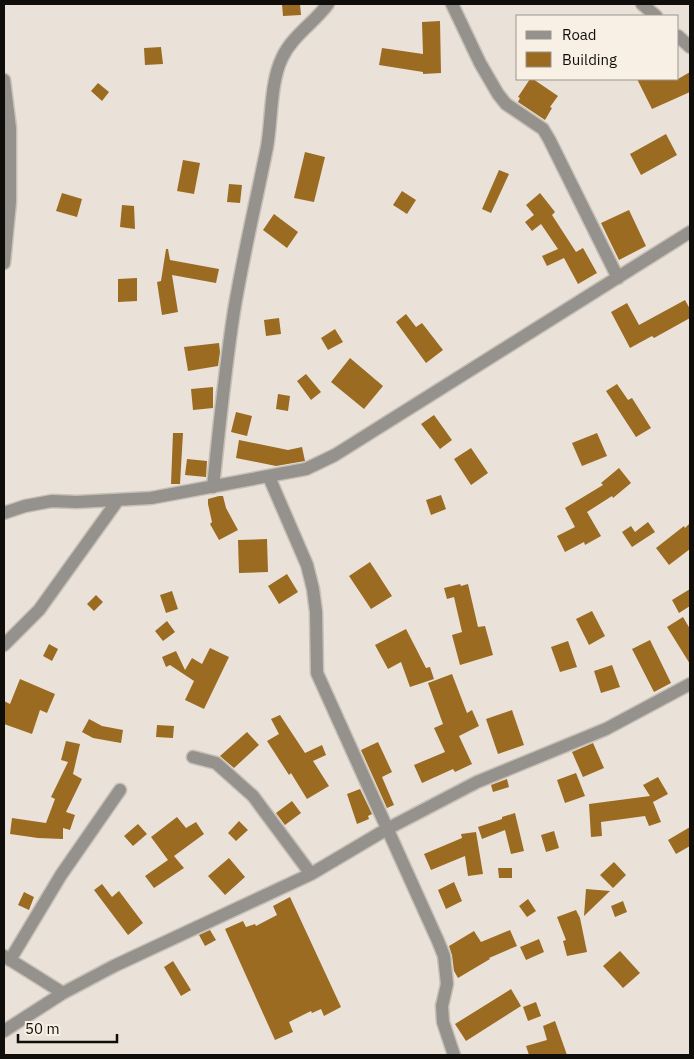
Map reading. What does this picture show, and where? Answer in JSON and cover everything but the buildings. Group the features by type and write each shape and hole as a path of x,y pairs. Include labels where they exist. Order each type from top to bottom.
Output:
{"street":[{"path":"212,487 233,318 268,142 275,84 281,58 291,42 318,18 328,4"},
{"path":"452,4 480,63 498,94 506,104 543,129 550,139 618,278"},
{"path":"642,4 655,15"},
{"path":"679,37 690,47"},
{"path":"4,80 10,128 10,202 4,263"},
{"path":"4,513 24,506 52,501 77,502 151,498 306,469 335,455 690,232"},
{"path":"269,477 307,565 313,589 316,612 317,673 444,956 447,984 442,1006 443,1022 454,1055"},
{"path":"4,645 39,610 118,500"},
{"path":"4,1031 63,993 114,966 311,874 387,830 477,782 606,729 690,684"},
{"path":"193,758 216,763 253,796 311,874"},
{"path":"63,993 7,958 61,875 120,790"}]}
